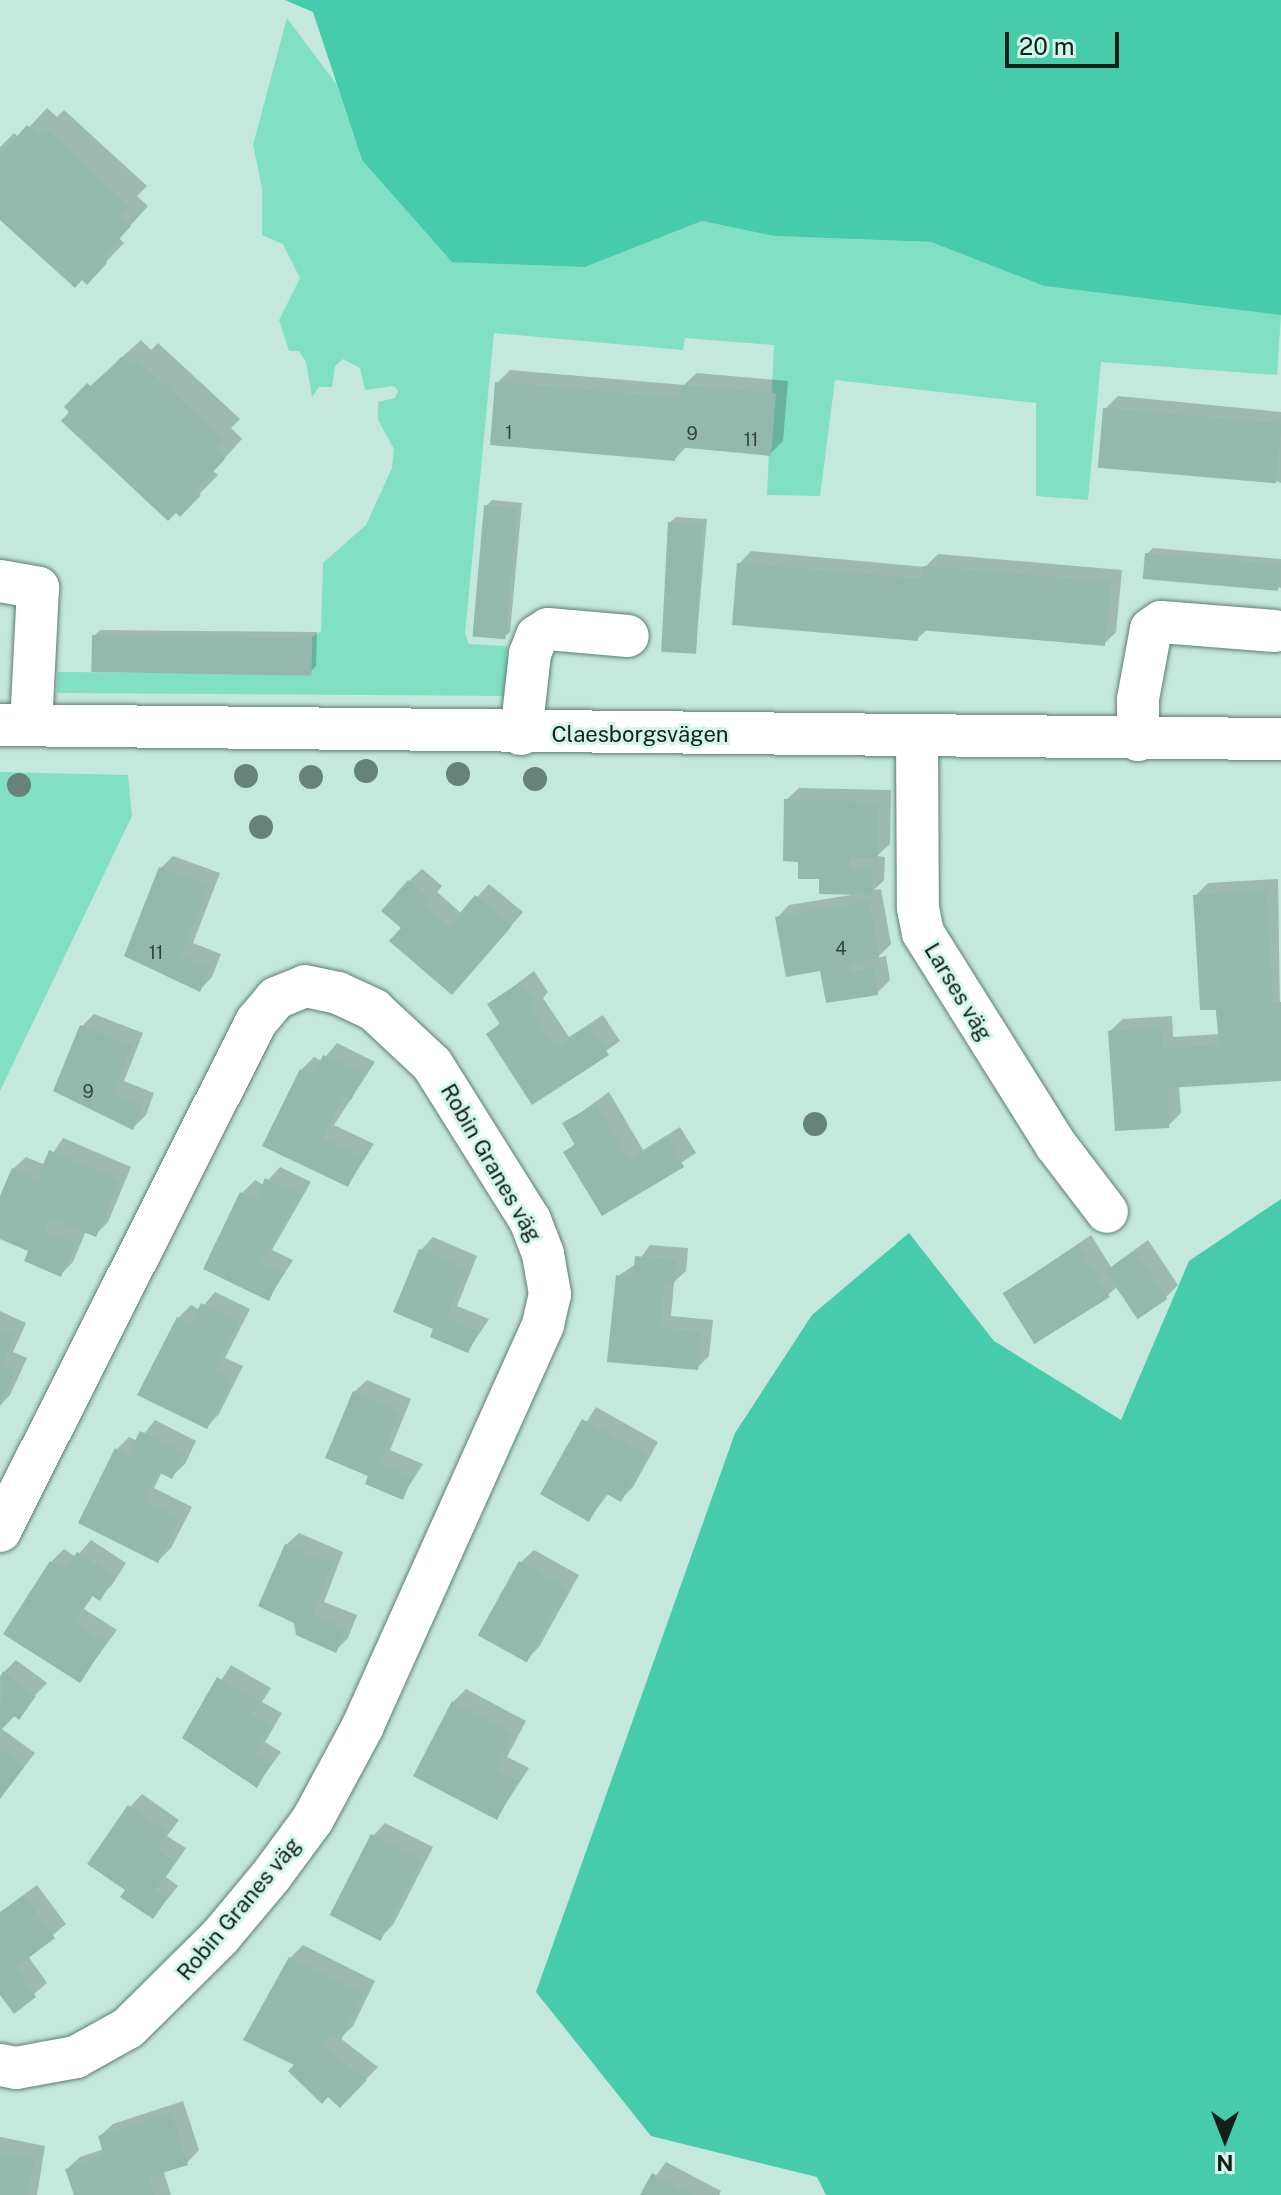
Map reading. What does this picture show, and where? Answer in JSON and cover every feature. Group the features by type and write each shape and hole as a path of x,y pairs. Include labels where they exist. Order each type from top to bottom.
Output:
{"street":[{"path":"0,581 38,588 16,725"},
{"path":"1138,740 1140,684 1151,629 1161,622 1275,631"},
{"path":"521,734 530,654 537,636 548,629 628,636"},
{"name":"Claesborgsvägen","path":"16,725 521,734 1281,739"},
{"name":"Larses väg","path":"917,736 917,882 923,933 1056,1145 1107,1212"},
{"name":"Robin Granes väg","path":"0,1531 256,1022 276,998 305,986 338,993 374,1010 432,1064 530,1220 543,1254 550,1294 543,1325 363,1726 313,1819 220,1937 128,2028 76,2057 16,2068 0,2065"}],"green space":[{"path":"285,0 1281,0 1281,315 1044,286 931,242 774,236 702,221 585,267 452,262 362,160 313,12"},
{"path":"287,18 337,85 362,160 585,267 702,221 774,236 931,242 1044,286 1281,315 1277,375 1101,362 1088,500 1036,496 1036,403 835,380 820,496 767,495 774,345 685,338 683,350 494,333 465,634 469,644 507,646 508,696 57,693 58,672 311,674 312,637 321,631 323,563 366,525 392,468 394,449 378,420 378,402 395,398 398,391 394,386 365,390 360,368 343,359 335,366 332,387 319,387 312,397 306,362 299,351 289,351 279,320 300,278 283,244 262,235 262,188 253,145"},
{"path":"0,772 128,775 132,816 0,1091"},
{"path":"1281,1199 1281,2195 826,2195 817,2177 651,2136 536,1992 735,1433 812,1315 909,1233 994,1341 1121,1420 1189,1261"}],"building":[{"path":"27,125 38,135 44,127 129,206 120,216 131,226 102,258 107,263 87,285 82,280 75,288 0,220 0,155"},
{"path":"121,357 131,367 138,360 223,439 214,448 225,459 195,491 201,495 180,517 176,513 168,521 61,421 69,412 64,407 87,383 93,388"},
{"path":"495,382 681,398 682,385 776,393 771,456 677,447 675,461 490,445"},
{"path":"1103,408 1281,424 1276,483 1098,468"},
{"path":"484,505 517,508 505,639 472,636"},
{"path":"668,522 703,524 696,654 661,652"},
{"path":"1145,553 1280,565 1278,591 1143,579"},
{"path":"737,563 922,579 923,566 1111,582 1105,646 919,630 918,641 732,625"},
{"path":"92,635 312,639 311,676 91,672"},
{"path":"784,799 879,802 878,858 850,858 850,868 873,868 872,895 819,894 819,879 798,879 798,862 783,861"},
{"path":"159,867 209,886 181,956 210,967 200,992 124,956"},
{"path":"408,880 431,899 426,906 449,926 475,895 512,926 452,995 389,941 401,928 381,911"},
{"path":"1266,891 1273,1002 1281,1002 1281,1081 1167,1088 1169,1128 1115,1131 1108,1031 1160,1027 1162,1049 1219,1045 1216,1010 1200,1010 1193,895"},
{"path":"869,901 879,958 850,963 851,972 873,968 878,995 826,1003 820,971 786,977 775,917"},
{"path":"521,982 537,1007 531,1010 555,1048 590,1026 609,1055 532,1105 486,1034 500,1024 487,1004"},
{"path":"80,1025 132,1046 112,1094 143,1106 133,1130 53,1091"},
{"path":"323,1055 364,1074 351,1100 343,1096 323,1138 363,1157 348,1187 262,1146 300,1069 313,1075"},
{"path":"596,1104 630,1161 667,1138 684,1167 602,1216 563,1152 575,1145 562,1123"},
{"path":"49,1150 120,1180 96,1237 49,1218 44,1231 75,1244 61,1277 24,1261 28,1251 0,1239 0,1196 12,1168 37,1179"},
{"path":"265,1178 300,1195 261,1263 282,1273 269,1301 203,1269 240,1192 256,1199"},
{"path":"1078,1246 1110,1297 1034,1344 1003,1293"},
{"path":"419,1249 466,1269 446,1318 478,1332 468,1353 430,1337 433,1329 393,1312"},
{"path":"1135,1251 1167,1299 1138,1319 1105,1271"},
{"path":"635,1256 676,1260 674,1285 664,1285 660,1328 701,1332 698,1370 607,1362 616,1275 633,1277"},
{"path":"201,1303 239,1322 214,1370 232,1379 207,1429 137,1395 177,1317 191,1324"},
{"path":"0,1329 15,1336 2,1365 16,1370 0,1406"},
{"path":"353,1391 400,1412 379,1462 412,1477 403,1500 365,1484 368,1476 325,1458"},
{"path":"582,1419 647,1455 621,1502 605,1493 589,1522 540,1494"},
{"path":"140,1431 185,1453 172,1479 158,1472 143,1501 180,1519 158,1563 78,1523 115,1448 128,1455"},
{"path":"285,1544 332,1564 313,1614 346,1628 336,1653 296,1635 294,1623 258,1606"},
{"path":"77,1552 115,1576 100,1601 91,1595 73,1622 106,1643 80,1683 3,1634 50,1561 65,1570"},
{"path":"519,1561 568,1588 527,1662 478,1635"},
{"path":"2,1671 36,1696 19,1720 12,1714 0,1730"},
{"path":"217,1677 260,1701 251,1715 271,1726 254,1755 270,1765 257,1788 182,1738"},
{"path":"452,1701 514,1734 496,1770 518,1781 497,1820 413,1776"},
{"path":"0,1749 24,1767 0,1799"},
{"path":"128,1805 168,1833 156,1849 175,1862 155,1890 167,1899 153,1919 120,1897 125,1890 87,1864"},
{"path":"371,1834 422,1860 380,1941 330,1915"},
{"path":"24,1896 55,1938 15,1968 36,1997 14,2014 0,1995 0,1913"},
{"path":"289,1957 364,1994 341,2040 329,2035 323,2047 367,2080 340,2108 328,2097 322,2104 288,2071 294,2065 243,2040"},
{"path":"171,2112 188,2165 149,2177 155,2195 74,2195 65,2169 104,2156 98,2136"},
{"path":"0,2153 34,2158 27,2195 0,2195"},
{"path":"652,2173 693,2195 640,2195"}]}
